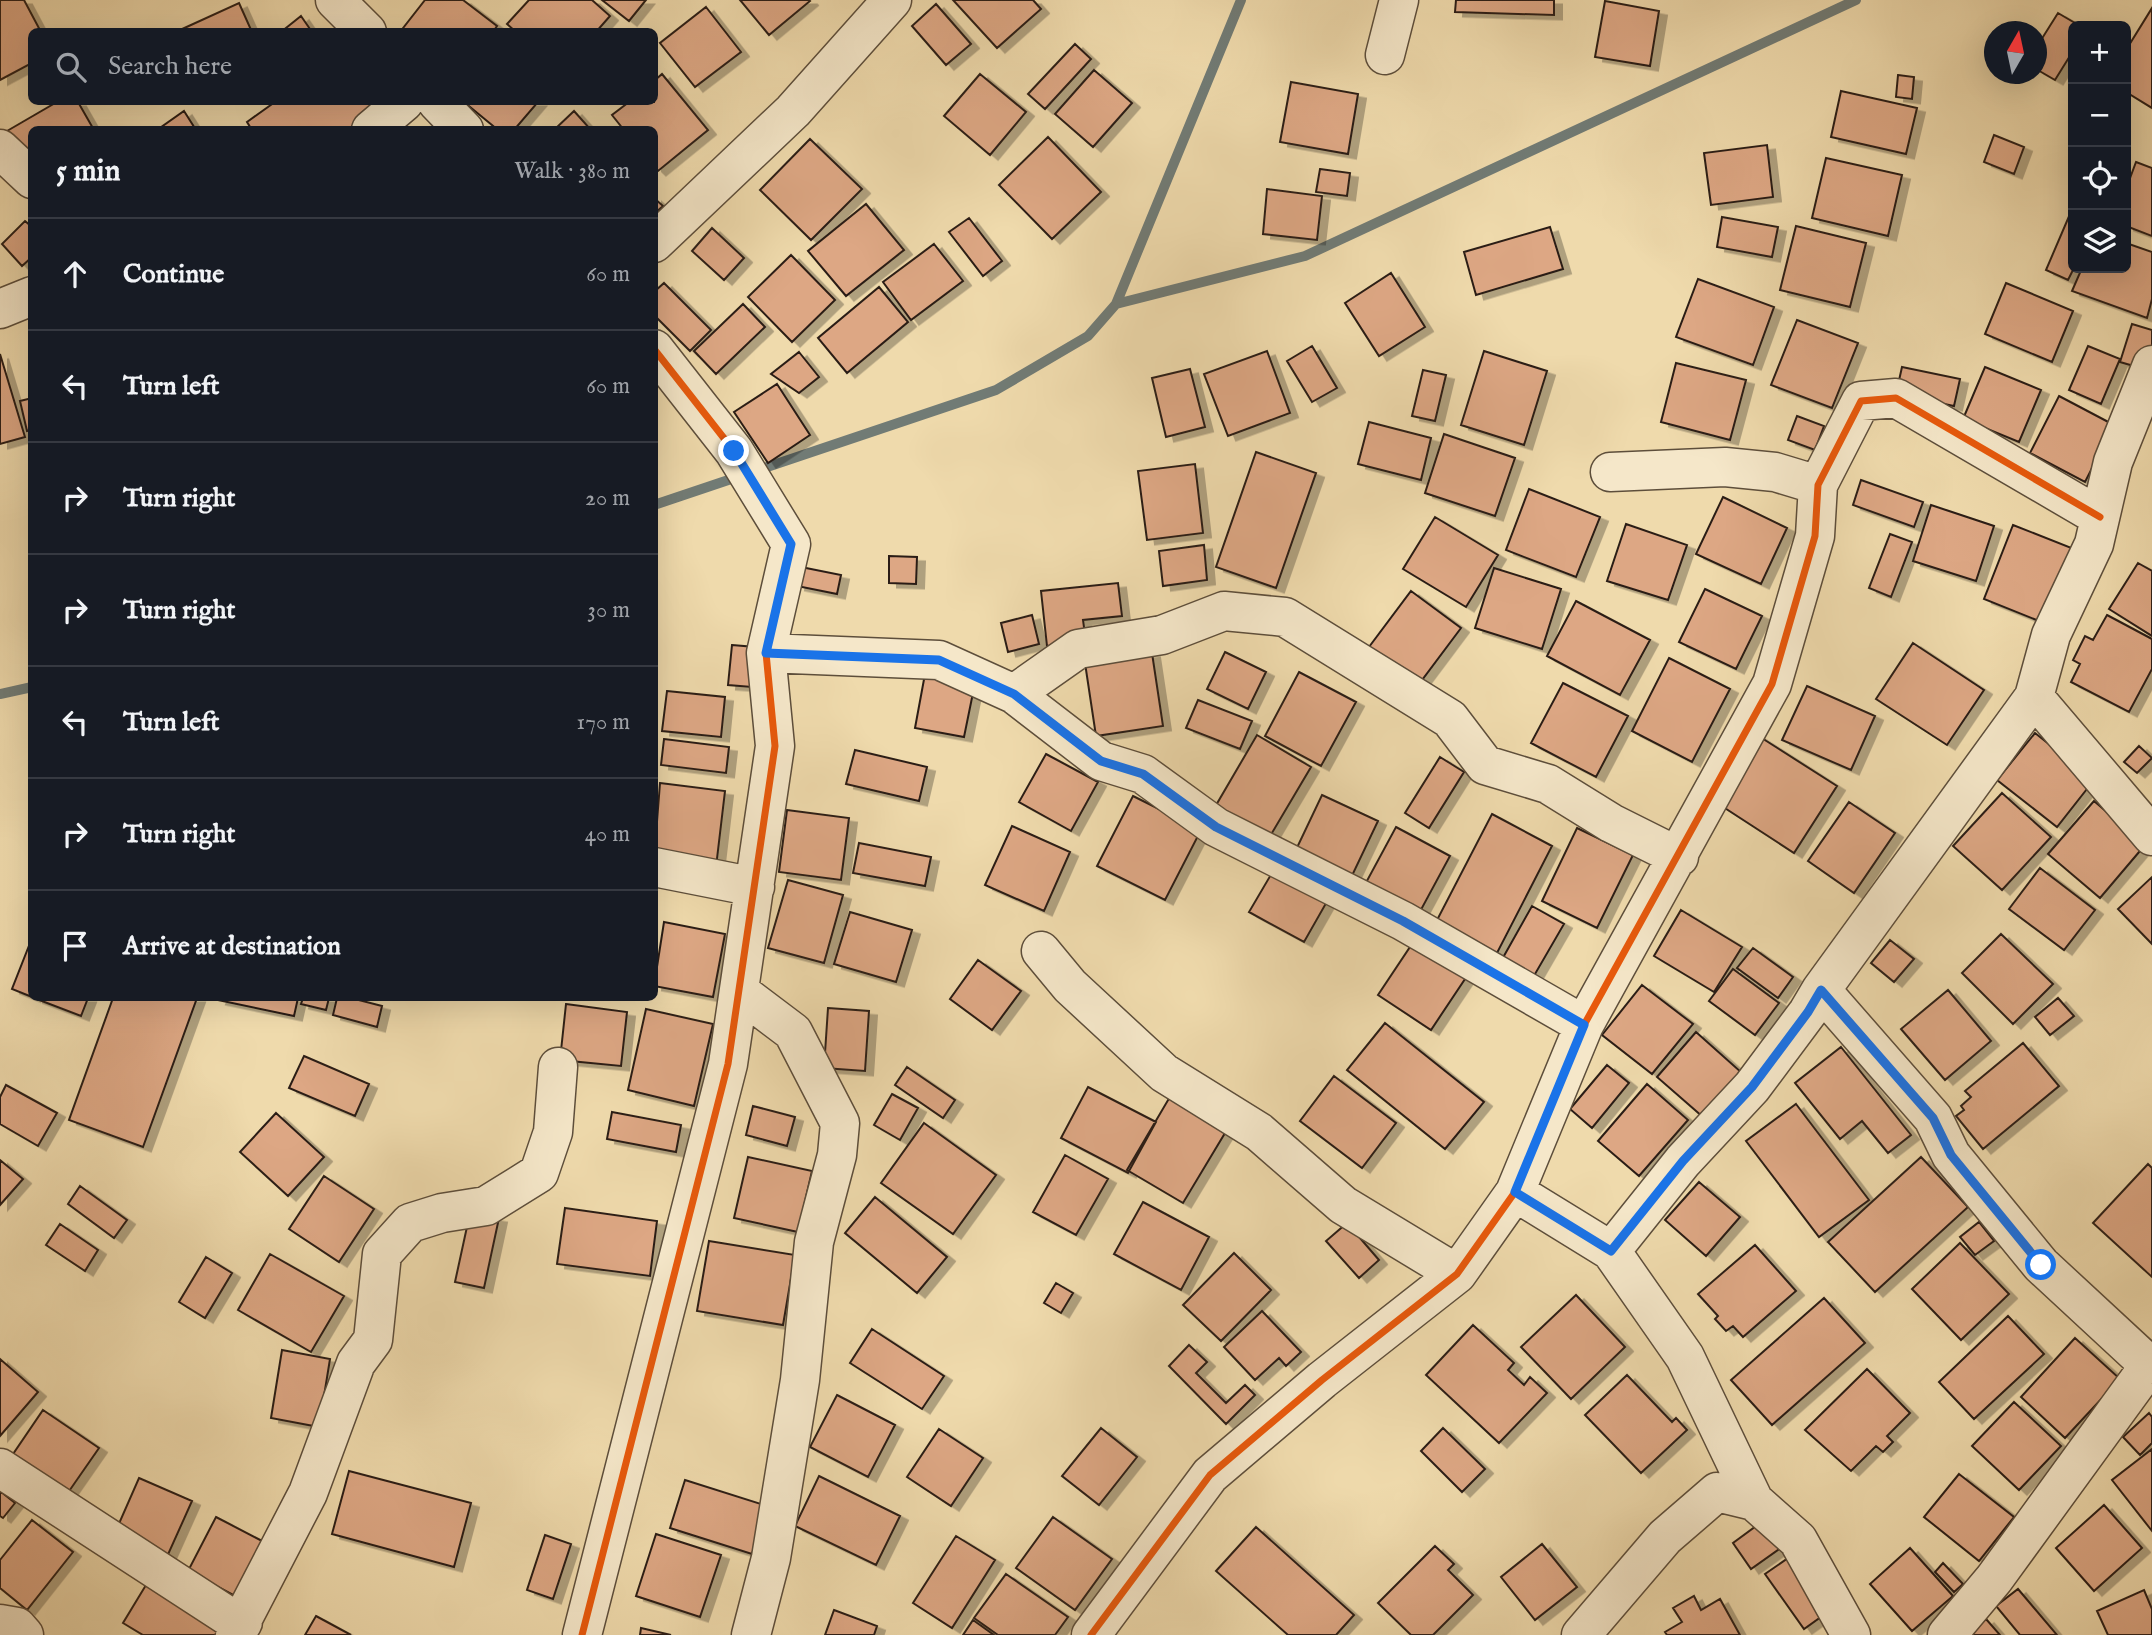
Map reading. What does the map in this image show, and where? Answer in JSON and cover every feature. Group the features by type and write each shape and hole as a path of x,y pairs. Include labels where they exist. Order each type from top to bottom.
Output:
{"street":[{"path":"658,239 793,111 892,0"},
{"path":"1385,55 1399,0"},
{"path":"377,126 401,105"},
{"path":"440,105 460,126"},
{"path":"0,149 28,175"},
{"path":"0,309 28,298"},
{"path":"582,1635 728,1064 775,746 766,653 791,544 734,451 658,354"},
{"path":"1611,1251 1683,1161 1752,1087 2034,697 2051,635 2094,544 2113,462 2152,365"},
{"path":"1091,1635 1210,1475 1322,1380 1457,1274 1515,1192 1584,1025 1772,684 1815,536 1818,485 1861,401 1896,398 2101,517"},
{"path":"1610,472 1725,467 1775,472 1818,485"},
{"path":"1014,694 1078,649 1162,635 1224,611 1285,617 1450,719 1485,765 1548,784 1611,823 1679,857"},
{"path":"766,653 939,660 1014,694 1101,761 1143,774 1216,827 1403,921 1584,1025"},
{"path":"2034,697 2152,836"},
{"path":"658,868 755,887"},
{"path":"1041,951 1070,986 1164,1073 1259,1132 1343,1205 1457,1274"},
{"path":"1821,990 1933,1118 1951,1155 2041,1265 2150,1364 1994,1579 1947,1635"},
{"path":"740,992 793,1032 841,1123 837,1154 814,1242 793,1422 771,1558 751,1635"},
{"path":"0,1468 237,1629 309,1493 356,1363 373,1340 382,1254 410,1223 442,1213 486,1206 539,1173 553,1132 558,1067"},
{"path":"1515,1192 1611,1251 1685,1357 1754,1501 1798,1540 1851,1635"},
{"path":"1581,1635 1665,1537 1717,1492 1754,1501"},
{"path":"0,1624 18,1627 24,1635"}],"building":[{"path":"0,0 24,0 39,28 28,28 28,65 0,80"},
{"path":"425,0 463,0 497,26 496,28 403,28"},
{"path":"529,0 592,0 610,16 600,28 512,28 507,24"},
{"path":"602,0 646,0 629,21"},
{"path":"740,0 809,0 810,1 769,35"},
{"path":"953,0 1033,0 1041,9 997,48"},
{"path":"1456,0 1554,0 1554,15 1455,12"},
{"path":"1605,1 1659,11 1650,66 1595,57"},
{"path":"239,3 250,28 184,28"},
{"path":"936,4 971,44 946,65 912,26"},
{"path":"706,7 741,52 695,87 660,43"},
{"path":"2152,8 2152,108 2131,95 2131,42"},
{"path":"2058,13 2072,21 2068,21 2068,59 2055,80 2047,75 2047,30"},
{"path":"301,16 309,28 286,28"},
{"path":"1075,44 1091,59 1045,109 1028,94"},
{"path":"1094,70 1132,103 1093,147 1055,114"},
{"path":"662,74 708,130 658,171 658,126 621,126 612,115 625,105 658,105 658,78"},
{"path":"980,74 1026,112 990,155 944,116"},
{"path":"1898,75 1914,77 1912,99 1896,97"},
{"path":"1291,82 1358,94 1348,154 1280,142"},
{"path":"1841,91 1917,108 1906,154 1831,137"},
{"path":"52,105 80,105 92,126 28,126 28,166 7,131"},
{"path":"271,105 370,105 374,110 352,126 250,126 247,122"},
{"path":"468,105 535,105 517,126 493,126"},
{"path":"184,111 193,126 163,126"},
{"path":"574,111 587,126 558,126"},
{"path":"1994,135 2024,147 2014,174 1984,162"},
{"path":"1048,137 1101,192 1052,239 999,185"},
{"path":"810,139 862,189 811,240 760,190"},
{"path":"1767,145 1773,197 1711,205 1704,153"},
{"path":"1826,158 1902,175 1888,236 1812,218"},
{"path":"2136,162 2152,168 2152,236 2131,228 2131,176"},
{"path":"1320,169 1350,173 1347,196 1316,192"},
{"path":"1267,189 1322,196 1317,240 1263,234"},
{"path":"866,204 904,250 846,296 808,251"},
{"path":"1722,217 1778,227 1772,257 1717,247"},
{"path":"969,218 1002,261 983,276 949,232"},
{"path":"2068,219 2068,273 2072,273 2068,280 2046,270"},
{"path":"25,221 28,224 28,261 22,266 2,244"},
{"path":"1796,226 1866,243 1850,307 1780,290"},
{"path":"1550,227 1563,269 1476,295 1464,252"},
{"path":"712,228 744,258 724,280 692,251"},
{"path":"934,244 963,281 911,320 883,282"},
{"path":"2131,245 2152,252 2152,299 2147,318 2072,291 2080,273 2131,273"},
{"path":"791,255 835,300 792,342 748,297"},
{"path":"1391,273 1425,327 1379,356 1345,303"},
{"path":"1698,279 1774,307 1753,365 1676,337"},
{"path":"664,283 711,330 690,351 658,319 658,288"},
{"path":"2006,283 2073,311 2052,362 1985,334"},
{"path":"879,287 908,322 847,373 818,338"},
{"path":"743,304 765,327 716,374 694,351"},
{"path":"1797,320 1858,343 1832,408 1771,385"},
{"path":"2132,324 2152,330 2152,346 2144,369 2120,362"},
{"path":"1312,346 1337,388 1312,402 1287,361"},
{"path":"2088,346 2120,359 2101,404 2069,390"},
{"path":"1267,351 1290,413 1228,436 1204,374"},
{"path":"1484,351 1547,371 1524,445 1461,425"},
{"path":"799,352 819,377 799,393 771,374"},
{"path":"0,354 25,437 0,444"},
{"path":"1676,363 1746,380 1730,440 1661,422"},
{"path":"1902,367 1960,379 1954,406 1896,394"},
{"path":"1985,367 2041,390 2019,442 1963,419"},
{"path":"1190,369 1205,427 1166,437 1152,378"},
{"path":"1423,370 1446,375 1435,421 1412,416"},
{"path":"777,384 810,435 768,463 734,412"},
{"path":"2059,396 2114,425 2085,482 2030,453"},
{"path":"28,399 28,431 27,431 20,401"},
{"path":"1797,416 1824,426 1815,450 1788,440"},
{"path":"1369,422 1431,438 1421,480 1358,464"},
{"path":"1444,434 1515,458 1495,516 1425,493"},
{"path":"1256,452 1316,473 1276,588 1216,567"},
{"path":"1195,464 1203,533 1147,540 1138,471"},
{"path":"1861,480 1923,502 1914,527 1853,505"},
{"path":"1529,489 1600,517 1576,577 1506,550"},
{"path":"1723,497 1787,528 1761,584 1696,554"},
{"path":"1931,505 1994,526 1976,581 1913,561"},
{"path":"1435,517 1498,555 1466,607 1403,569"},
{"path":"1626,524 1687,545 1668,600 1607,581"},
{"path":"2013,525 2074,549 2044,623 1984,599"},
{"path":"1890,534 1912,542 1891,597 1869,588"},
{"path":"1204,545 1207,580 1163,586 1159,551"},
{"path":"889,556 917,557 916,584 889,583"},
{"path":"2138,563 2152,571 2152,636 2109,609"},
{"path":"801,567 841,575 837,594 797,586"},
{"path":"1494,568 1561,589 1542,649 1475,628"},
{"path":"1118,583 1122,616 1083,620 1086,642 1047,646 1041,591"},
{"path":"1705,589 1762,616 1736,669 1679,642"},
{"path":"1411,591 1461,628 1419,684 1369,647"},
{"path":"1576,601 1650,640 1620,695 1547,656"},
{"path":"1032,615 1039,644 1008,652 1001,623"},
{"path":"2107,615 2152,639 2152,669 2129,712 2071,682 2080,664 2073,660 2085,636 2093,640"},
{"path":"1913,643 1984,690 1947,745 1876,699"},
{"path":"732,645 755,647 752,687 728,685"},
{"path":"1225,652 1266,672 1248,709 1207,689"},
{"path":"1152,653 1163,726 1096,736 1085,663"},
{"path":"1669,658 1730,689 1692,762 1632,731"},
{"path":"1299,672 1356,702 1321,766 1265,736"},
{"path":"925,674 975,683 964,737 915,728"},
{"path":"1563,683 1628,716 1596,777 1531,743"},
{"path":"1807,686 1875,716 1851,770 1782,740"},
{"path":"667,691 725,697 721,737 662,731"},
{"path":"1198,700 1252,721 1240,749 1186,728"},
{"path":"2035,733 2094,780 2057,827 1997,780"},
{"path":"1257,735 1311,767 1269,838 1215,807"},
{"path":"1757,735 1837,786 1794,853 1714,801"},
{"path":"664,739 729,747 726,773 661,765"},
{"path":"2139,746 2152,758 2137,773 2124,762"},
{"path":"855,750 927,767 919,801 846,784"},
{"path":"1046,754 1098,782 1071,831 1019,802"},
{"path":"1440,757 1464,772 1429,828 1405,813"},
{"path":"660,783 725,791 716,867 658,860"},
{"path":"2002,793 2051,837 2002,890 1953,846"},
{"path":"1322,795 1378,821 1349,882 1293,856"},
{"path":"1133,796 1201,830 1165,900 1097,866"},
{"path":"2094,801 2145,845 2100,898 2048,854"},
{"path":"1849,802 1895,833 1854,893 1808,861"},
{"path":"787,810 849,818 841,880 779,872"},
{"path":"1492,814 1552,846 1497,953 1436,922"},
{"path":"1012,826 1070,852 1044,911 985,885"},
{"path":"1396,827 1450,856 1416,919 1362,890"},
{"path":"1577,828 1633,855 1597,928 1542,901"},
{"path":"859,843 931,857 925,886 853,873"},
{"path":"1279,861 1333,891 1304,942 1249,912"},
{"path":"2040,868 2095,910 2064,950 2009,909"},
{"path":"2152,877 2152,944 2118,909"},
{"path":"788,880 843,895 824,963 768,948"},
{"path":"1532,906 1564,924 1531,981 1500,963"},
{"path":"1681,910 1742,947 1714,992 1654,956"},
{"path":"850,912 912,930 896,982 834,964"},
{"path":"664,922 725,934 713,997 658,987 658,960"},
{"path":"2001,934 2053,984 2013,1024 1962,973"},
{"path":"1418,935 1471,970 1431,1030 1378,995"},
{"path":"1890,940 1914,959 1894,982 1871,963"},
{"path":"28,948 28,995 12,989"},
{"path":"1753,948 1793,977 1778,998 1737,968"},
{"path":"978,960 1021,991 992,1030 950,999"},
{"path":"1733,969 1779,1003 1755,1035 1709,1001"},
{"path":"1642,985 1693,1024 1652,1074 1602,1035"},
{"path":"1948,990 1991,1041 1945,1080 1901,1029"},
{"path":"2058,998 2074,1016 2050,1035 2035,1017"},
{"path":"42,1001 87,1001 81,1016"},
{"path":"112,1001 196,1001 143,1147 69,1120"},
{"path":"223,1001 297,1001 294,1016"},
{"path":"302,1001 328,1001 326,1010 301,1004"},
{"path":"336,1001 363,1001 382,1006 377,1027 333,1015"},
{"path":"566,1004 627,1012 621,1066 560,1060"},
{"path":"828,1008 869,1011 865,1071 824,1068"},
{"path":"646,1009 713,1024 694,1106 628,1090"},
{"path":"1385,1023 1484,1102 1445,1149 1347,1070"},
{"path":"1696,1032 1742,1073 1703,1117 1657,1077"},
{"path":"2023,1043 2059,1086 1983,1149 1956,1116 1964,1110 1961,1106 1971,1097 1965,1091"},
{"path":"1841,1047 1911,1135 1888,1153 1862,1121 1840,1139 1795,1083"},
{"path":"304,1056 369,1084 355,1116 289,1088"},
{"path":"1607,1065 1629,1083 1592,1128 1570,1109"},
{"path":"907,1067 955,1100 943,1118 895,1085"},
{"path":"1334,1076 1396,1123 1362,1168 1300,1121"},
{"path":"1647,1084 1688,1120 1639,1176 1598,1141"},
{"path":"6,1085 57,1113 38,1146 0,1124 0,1097"},
{"path":"1088,1087 1156,1122 1128,1173 1061,1138"},
{"path":"892,1094 918,1108 900,1140 874,1125"},
{"path":"1171,1095 1228,1128 1183,1203 1127,1170"},
{"path":"1796,1104 1869,1200 1819,1237 1746,1141"},
{"path":"753,1106 795,1117 787,1146 746,1135"},
{"path":"612,1112 681,1125 676,1152 607,1139"},
{"path":"276,1113 324,1157 288,1196 240,1152"},
{"path":"924,1123 996,1175 953,1234 881,1183"},
{"path":"1065,1155 1108,1179 1076,1235 1033,1212"},
{"path":"748,1157 812,1171 798,1232 734,1218"},
{"path":"1921,1157 1968,1207 1875,1292 1828,1242"},
{"path":"0,1160 23,1179 0,1205"},
{"path":"2148,1164 2152,1168 2152,1277 2093,1223"},
{"path":"324,1176 374,1209 339,1262 289,1229"},
{"path":"1699,1182 1740,1217 1706,1256 1665,1220"},
{"path":"80,1186 127,1220 114,1238 68,1204"},
{"path":"875,1197 947,1257 917,1293 845,1233"},
{"path":"1143,1202 1209,1237 1181,1290 1114,1254"},
{"path":"565,1208 657,1221 650,1276 557,1264"},
{"path":"470,1213 499,1218 484,1288 455,1282"},
{"path":"1979,1222 1994,1241 1975,1255 1960,1237"},
{"path":"1347,1223 1379,1260 1359,1278 1326,1241"},
{"path":"60,1224 98,1250 85,1271 46,1245"},
{"path":"709,1241 795,1255 783,1325 697,1311"},
{"path":"1960,1243 2009,1294 1961,1340 1912,1289"},
{"path":"1755,1245 1796,1291 1743,1337 1733,1326 1726,1331 1715,1319 1718,1316 1698,1294"},
{"path":"1234,1253 1271,1290 1221,1341 1183,1305"},
{"path":"270,1254 344,1296 311,1352 238,1310"},
{"path":"206,1257 232,1273 205,1318 179,1302"},
{"path":"1056,1283 1073,1293 1061,1313 1044,1303"},
{"path":"1576,1295 1625,1347 1571,1399 1521,1347"},
{"path":"1824,1298 1865,1343 1772,1425 1731,1380"},
{"path":"1262,1311 1301,1352 1286,1366 1279,1358 1255,1380 1224,1347"},
{"path":"2008,1316 2044,1354 1974,1419 1939,1382"},
{"path":"1473,1325 1514,1363 1508,1370 1524,1385 1530,1377 1547,1393 1499,1443 1426,1375"},
{"path":"872,1329 944,1376 922,1409 850,1363"},
{"path":"2075,1338 2120,1379 2065,1438 2021,1397"},
{"path":"1189,1345 1207,1362 1196,1373 1226,1403 1245,1385 1255,1395 1226,1424 1169,1366"},
{"path":"282,1350 330,1359 319,1427 271,1418"},
{"path":"0,1359 38,1392 0,1436"},
{"path":"1867,1369 1910,1413 1887,1436 1893,1442 1883,1452 1876,1446 1851,1471 1805,1430"},
{"path":"1627,1375 1672,1422 1676,1418 1687,1430 1641,1473 1585,1415"},
{"path":"837,1395 895,1425 868,1477 810,1447"},
{"path":"2014,1402 2061,1446 2019,1490 1972,1446"},
{"path":"43,1410 99,1448 65,1497 9,1460"},
{"path":"2149,1413 2152,1417 2152,1443 2140,1455 2123,1437"},
{"path":"1101,1428 1137,1457 1099,1505 1062,1476"},
{"path":"1443,1428 1485,1469 1462,1492 1421,1451"},
{"path":"939,1429 983,1458 951,1506 907,1477"},
{"path":"2152,1449 2152,1531 2112,1480"},
{"path":"349,1471 471,1503 454,1567 332,1534"},
{"path":"1959,1474 2014,1517 1979,1561 1924,1517"},
{"path":"819,1476 900,1516 876,1565 795,1526"},
{"path":"139,1478 192,1501 166,1559 114,1535"},
{"path":"685,1480 767,1506 752,1554 670,1528"},
{"path":"0,1491 15,1503 3,1518 0,1516"},
{"path":"2104,1505 2142,1548 2094,1591 2056,1548"},
{"path":"216,1517 266,1543 237,1597 188,1571"},
{"path":"1053,1517 1112,1559 1075,1610 1016,1568"},
{"path":"32,1520 73,1552 27,1610 0,1588 0,1560"},
{"path":"1763,1521 1782,1547 1751,1569 1733,1543"},
{"path":"1256,1527 1354,1615 1336,1635 1288,1635 1216,1571"},
{"path":"656,1534 721,1555 700,1617 636,1596"},
{"path":"545,1535 571,1544 553,1599 527,1590"},
{"path":"956,1536 995,1560 952,1628 913,1603"},
{"path":"1542,1544 1577,1587 1535,1620 1501,1577"},
{"path":"1435,1546 1454,1564 1448,1570 1473,1595 1433,1635 1411,1635 1378,1603"},
{"path":"1910,1548 1953,1596 1912,1631 1870,1584"},
{"path":"1794,1554 1832,1609 1804,1629 1765,1574"},
{"path":"1943,1563 1963,1584 1954,1592 1935,1572"},
{"path":"1006,1574 1068,1617 1055,1635 998,1635 974,1618"},
{"path":"149,1580 224,1624 217,1635 143,1635 123,1623"},
{"path":"2018,1589 2057,1635 2020,1635 1996,1606"},
{"path":"2144,1590 2152,1609 2152,1635 2108,1635 2097,1611"},
{"path":"1694,1596 1701,1610 1720,1599 1740,1635 1667,1635 1665,1632 1682,1622 1673,1608"},
{"path":"834,1610 877,1626 874,1635 825,1635"},
{"path":"316,1616 351,1635 305,1635"},
{"path":"1986,1619 2000,1635 1967,1635"},
{"path":"973,1620 994,1635 963,1635"},
{"path":"641,1628 671,1635 640,1635"}],"waterway":[{"path":"1116,304 1241,0"},
{"path":"658,504 996,390 1088,336 1116,304 1305,256 1856,0"},
{"path":"0,694 28,688"}],"cycle path":[{"path":"582,1635 728,1064 775,746 766,653 791,544 734,451 658,354"},
{"path":"1091,1635 1210,1475 1322,1380 1457,1274 1515,1192 1584,1025 1772,684 1815,536 1818,485 1861,401 1896,398 2100,517"}],"route":[{"path":"734,451 791,544 766,653 939,660 1014,694 1101,761 1143,774 1216,827 1403,921 1584,1025 1515,1192 1611,1251 1683,1161 1752,1087 1808,1012 1821,990 1933,1118 1951,1155 2041,1265"}]}
